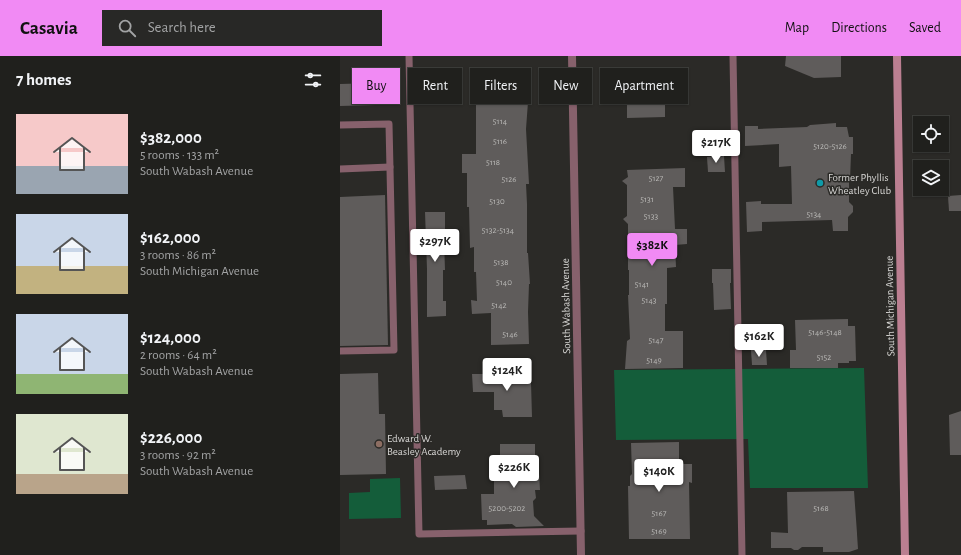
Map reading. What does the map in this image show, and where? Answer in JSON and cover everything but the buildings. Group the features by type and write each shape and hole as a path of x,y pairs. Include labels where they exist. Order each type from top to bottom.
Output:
{"street":[{"name":"South Wabash Avenue","path":"572,56 581,555"},
{"name":"South Michigan Avenue","path":"897,56 905,555"}],"lane":[{"path":"409,56 419,534 581,530"},
{"path":"733,56 742,555"},
{"path":"340,125 388,124 394,350 340,351"},
{"path":"340,168 390,167"}],"green space":[{"path":"864,368 868,488 750,488 748,439 616,440 614,370"},
{"path":"400,478 401,518 349,519 349,493 370,492 370,479"}],"place":[{"name":"Former Phyllis Wheatley Club","path":"820,183"},
{"name":"Edward W. Beasley Academy","path":"379,444"}]}
